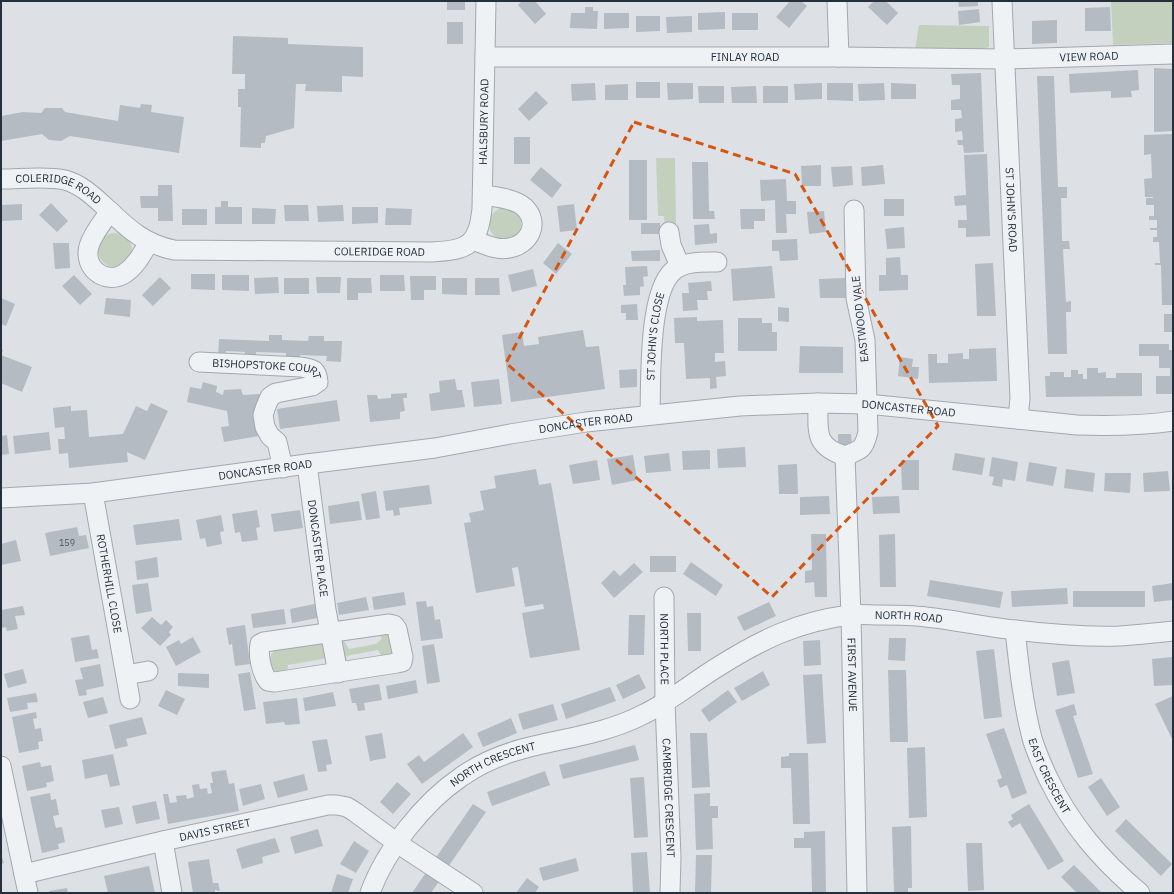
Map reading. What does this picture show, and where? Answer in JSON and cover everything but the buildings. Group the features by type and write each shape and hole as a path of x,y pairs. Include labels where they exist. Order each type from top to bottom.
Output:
{"street":[{"name":"HALSBURY ROAD","path":"473,240 481,215 486,1"},
{"path":"837,1 839,57"},
{"name":"ST JOHN'S ROAD","path":"1002,1 1020,398 1018,419"},
{"name":"VIEW ROAD","path":"1004,59 1173,54"},
{"name":"FINLAY ROAD","path":"485,57 839,57 1004,59"},
{"name":"COLERIDGE ROAD","path":"1,179 52,179 65,180 76,184 89,193 136,234 148,242 160,247 174,250 431,252 456,249 465,246 473,240"},
{"path":"473,240 501,249 510,248 527,239 531,232 532,224 530,216 523,207 513,202 482,195"},
{"name":"EASTWOOD VALE","path":"854,210 856,298 865,340 867,404"},
{"name":"COLERIDGE ROAD","path":"110,211 94,235 89,246 89,261 93,269 99,274 116,278 121,276 135,265 148,242"},
{"path":"669,232 671,245 680,266 689,263 717,262"},
{"name":"ST JOHN'S CLOSE","path":"650,415 654,323 657,304 667,279 672,271 680,266"},
{"name":"BISHOPSTOKE COURT","path":"199,362 312,368 317,374 318,382 312,386 276,393 270,397 262,415 265,427 270,436 277,442 283,468"},
{"path":"818,403 819,434 823,445 833,452 845,456 856,452 865,444 868,432 867,404"},
{"name":"DONCASTER ROAD","path":"1,498 93,493 435,448 586,422 740,406 818,403 867,404 1076,425 1130,426 1173,421"},
{"name":"FIRST AVENUE","path":"845,456 852,615 857,893"},
{"name":"DONCASTER PLACE","path":"307,464 330,632 338,672"},
{"name":"ROTHERHILL CLOSE","path":"93,493 130,699"},
{"name":"NORTH PLACE","path":"664,597 665,702"},
{"name":"NORTH ROAD","path":"665,702 716,668 763,640 780,632 816,621 852,615 924,616 1015,630 1064,634 1117,636 1173,631"},
{"path":"389,624 394,625 397,629 403,657 402,662 275,682 268,681 264,675 259,649 260,644 264,642 330,632 389,624"},
{"name":"EAST CRESCENT","path":"1015,630 1025,707 1031,734 1043,768 1052,787 1072,821 1086,840 1104,860 1140,893"},
{"path":"126,674 148,671"},
{"name":"NORTH CRESCENT","path":"370,893 389,854 417,817 460,777 499,756 522,748 575,737 623,724 665,702"},
{"name":"CAMBRIDGE CRESCENT","path":"665,702 670,893"},
{"path":"1,766 28,893"},
{"name":"DAVIS STREET","path":"24,874 162,841 337,804 355,812 397,843 473,893"},
{"path":"162,841 172,893"}],"highlighted area":[{"path":"634,122 795,174 938,426 772,597 506,363"}],"green space":[{"path":"1111,1 1173,1 1173,43 1113,45"},
{"path":"919,25 989,26 989,47 981,50 915,50"},
{"path":"656,158 675,158 676,227 665,227 664,216 658,216"},
{"path":"502,208 508,208 518,215 521,224 520,230 514,237 508,240 502,240 492,233 489,227 489,221 496,211"},
{"path":"112,233 118,233 127,238 131,244 131,256 127,262 118,267 112,267 103,262 98,253 98,247 103,238"},
{"path":"378,631 390,631 396,653 384,660 378,650 346,656 348,666 341,662 341,636 349,649 376,644 382,639"},
{"path":"324,639 328,658 288,665 287,673 276,672 272,669 270,664 273,652 289,645"}]}
